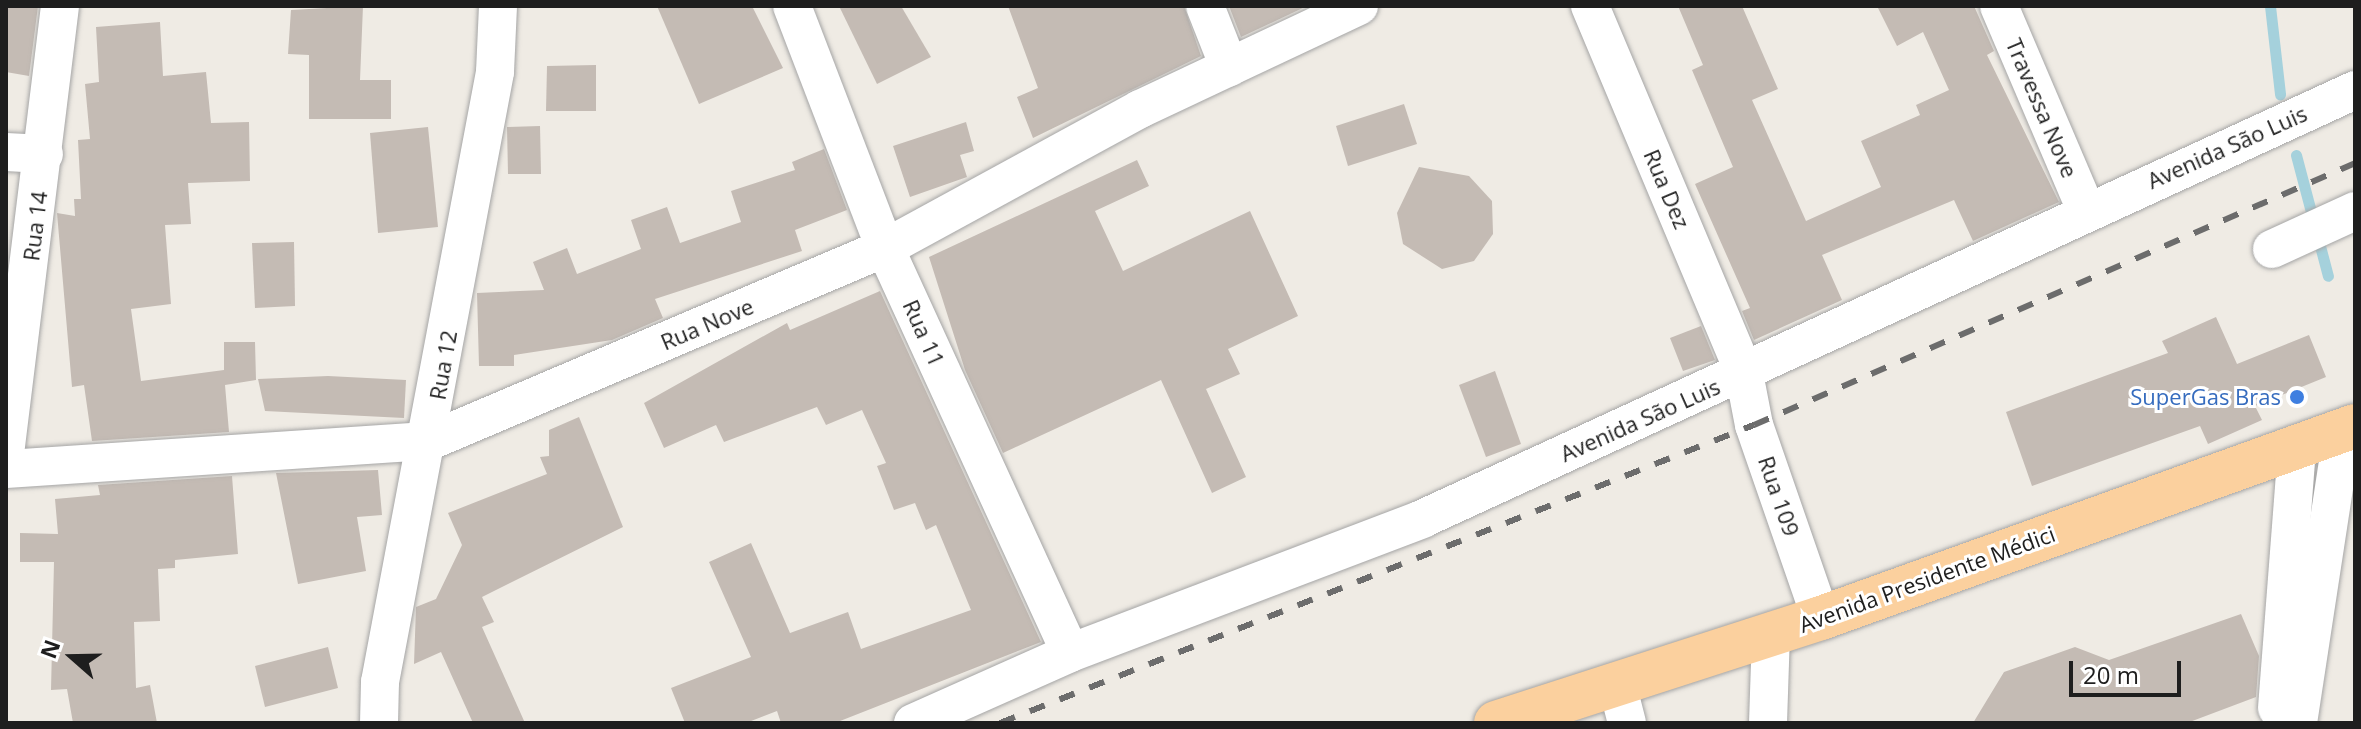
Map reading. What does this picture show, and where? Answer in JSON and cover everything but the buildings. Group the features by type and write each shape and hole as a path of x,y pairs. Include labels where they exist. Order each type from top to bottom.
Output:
{"main road":[{"name":"Avenida Presidente Médici","path":"1496,723 1622,703 1771,634 2349,428"}],"street":[{"name":"Rua 14","path":"6,446 60,6"},
{"name":"Rua 12","path":"379,723 380,682 430,441 495,72 498,6"},
{"name":"Rua 11","path":"792,6 885,248 1070,653"},
{"path":"1205,6 1229,67"},
{"name":"Rua Nove","path":"6,469 430,441 885,248 1229,67 1359,6"},
{"name":"Rua Dez","path":"1590,6 1744,373"},
{"name":"Travessa Nove","path":"1999,6 2086,210"},
{"name":"Avenida São Luis","path":"913,723 1070,653 1422,519 1744,373 2086,210 2355,90"},
{"path":"6,152 44,154"},
{"path":"2285,243 2344,216"},
{"name":"Rua 109","path":"1744,373 1754,425 1821,618"},
{"path":"2281,723 2349,428"},
{"path":"2281,723 2297,447"},
{"path":"1768,723 1771,634"}],"waterway":[{"path":"2270,6 2280,94"},
{"path":"2296,155 2328,276"}],"railway":[{"path":"1000,723 1754,425 2355,163"}],"place":[{"name":"SuperGas Bras","path":"2297,397"}]}
